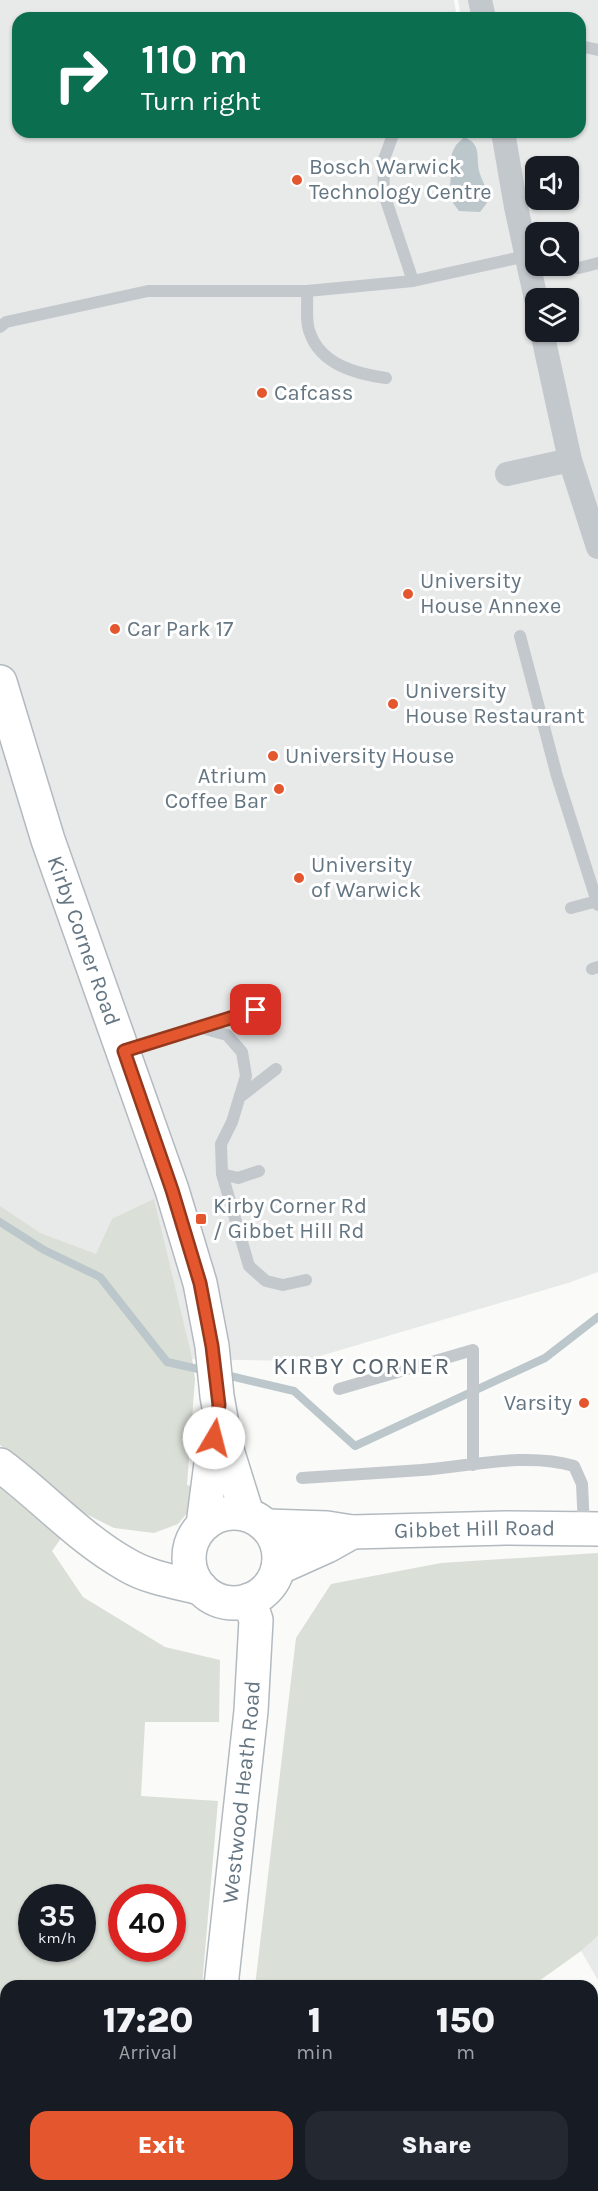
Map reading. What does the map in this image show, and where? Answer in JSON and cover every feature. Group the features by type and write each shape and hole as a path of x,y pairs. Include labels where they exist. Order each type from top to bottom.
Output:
{"street":[{"path":"504,138 516,207 525,238"},
{"path":"544,342 570,460 598,547"},
{"path":"507,474 570,460"},
{"name":"Kirby Corner Road","path":"0,682 48,840 172,1190 200,1283 212,1346 226,1447 257,1520"},
{"name":"Kirby Corner Road","path":"199,1532 218,1401"},
{"path":"0,1465 77,1530 126,1565 150,1575 201,1588"},
{"path":"106,1550 134,1556 154,1556 173,1552 214,1517 232,1512 257,1520 276,1540 279,1551 278,1568 272,1582 257,1596 233,1603 207,1594 195,1581 189,1565 190,1546 199,1532"},
{"name":"Gibbet Hill Road","path":"257,1520 327,1527 352,1532 506,1528 591,1529"},
{"name":"Gibbet Hill Road","path":"278,1568 352,1532"},
{"name":"Westwood Heath Road","path":"222,1980 250,1711 256,1620 249,1600"}],"lane":[{"path":"391,138 383,162 384,194 413,281"},
{"path":"0,327 6,322 54,310 148,291 307,291 413,281 525,259"},
{"path":"579,268 598,263"},
{"path":"307,291 309,333 325,357 347,369 386,378"},
{"path":"520,636 557,776 597,903 571,908"},
{"path":"124,1051 256,1010"},
{"path":"202,1028 227,1035 242,1052 246,1076 232,1122 221,1144 222,1174 249,1266 266,1281 283,1285 306,1280"},
{"path":"240,1098 276,1069"},
{"path":"222,1174 238,1178 259,1171"},
{"path":"339,1389 473,1350 473,1465"},
{"path":"302,1478 536,1460 557,1461 574,1466 582,1484 591,1529"}],"shaded area":[{"name":"University of Warwick","path":"0,0 454,0 456,12 12,12 12,138 586,138 586,12 460,12 458,0 598,0 598,1272 568,1283 303,1361 184,1359 0,1215"},
{"path":"466,138 476,148 480,174 489,200 480,212 459,211 453,203 450,189 452,153 456,145"},
{"path":"154,1199 195,1379 187,1485 195,1487 188,1512 178,1524 154,1533 114,1528 76,1509 54,1494 0,1445 0,1206 40,1233 96,1254 112,1219"},
{"path":"0,1481 62,1537 52,1551 83,1597 165,1647 220,1660 219,1722 145,1722 141,1796 218,1801 203,1980 0,1980"},
{"path":"598,1553 598,1936 540,1980 256,1980 296,1638 331,1584 441,1563"},
{"path":"598,1936 598,1980 581,1951"}],"waterway":[{"path":"0,1222 44,1250 100,1277 167,1362 207,1371"},
{"path":"222,1374 294,1391 355,1446 545,1358 598,1317"}],"place":[{"name":"Bosch Warwick Technology Centre","path":"297,180"},
{"name":"Cafcass","path":"262,393"},
{"name":"University House Annexe","path":"408,594"},
{"name":"Car Park 17","path":"115,629"},
{"name":"University House Restaurant","path":"393,704"},
{"name":"University House","path":"273,756"},
{"name":"Atrium Coffee Bar","path":"279,789"},
{"name":"University of Warwick","path":"299,878"},
{"name":"Kirby Corner Rd / Gibbet Hill Rd","path":"201,1219"},
{"name":"Varsity","path":"584,1403"}],"district":[{"name":"KIRBY CORNER","path":"362,1366"}],"route":[{"path":"214,1438 219,1405 212,1346 200,1283 172,1190 124,1051 256,1010"}]}
